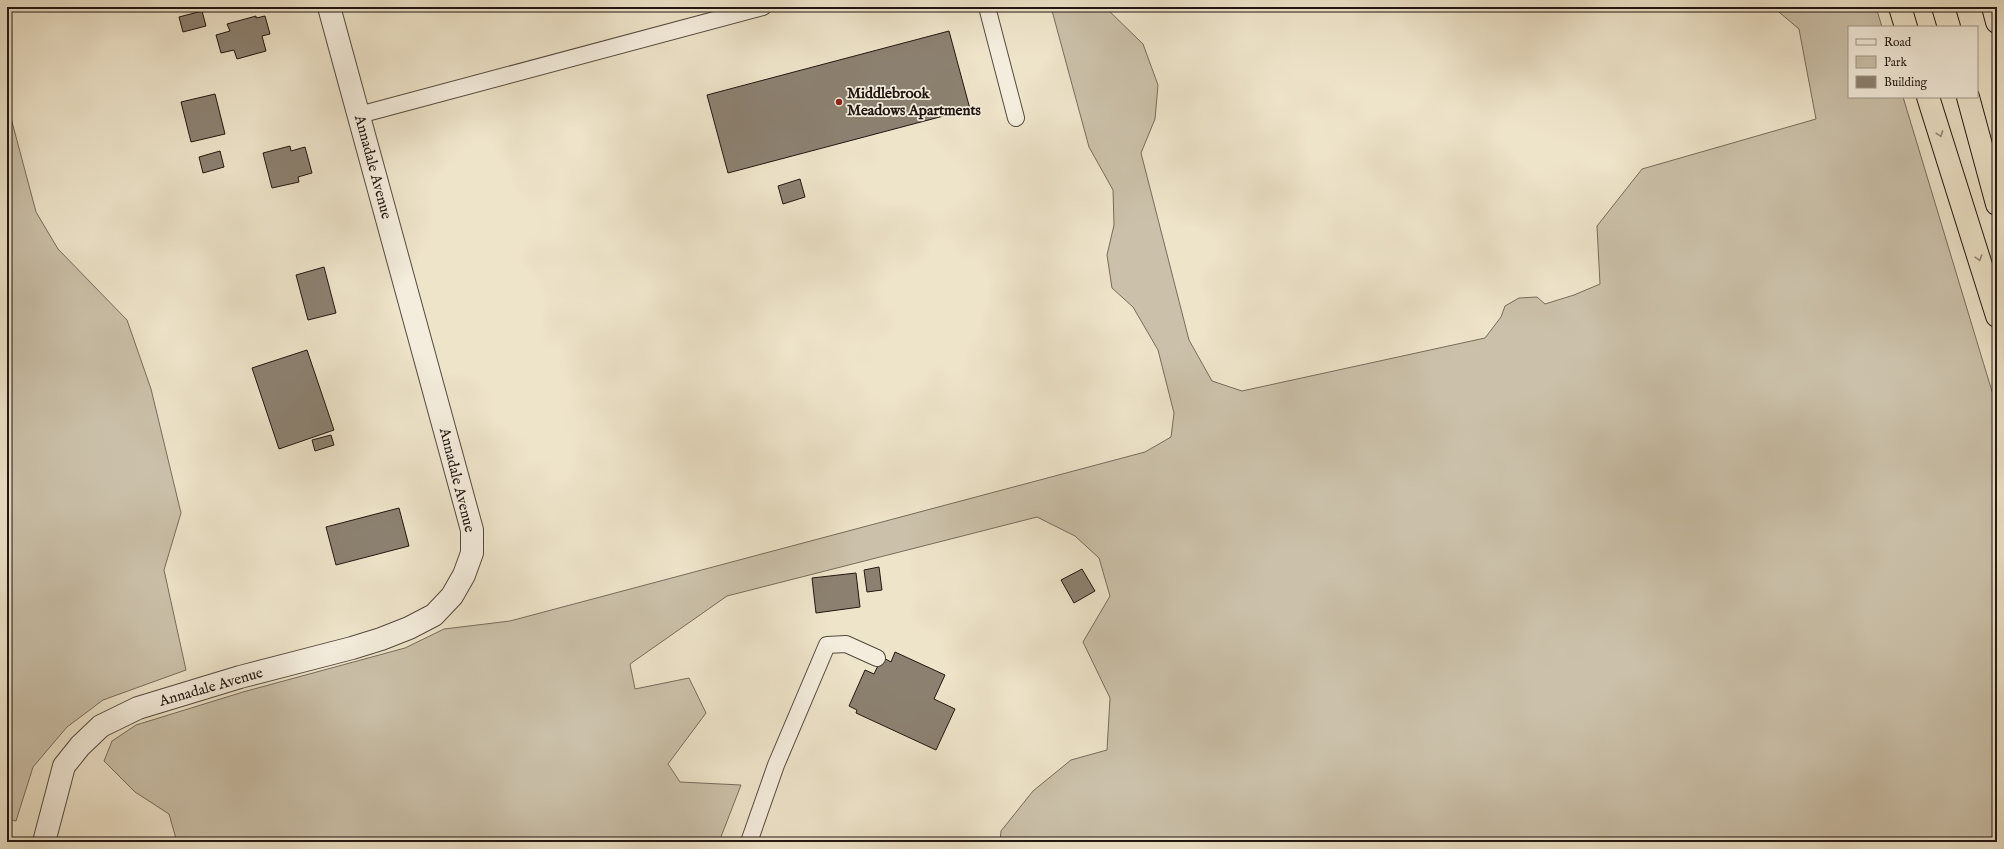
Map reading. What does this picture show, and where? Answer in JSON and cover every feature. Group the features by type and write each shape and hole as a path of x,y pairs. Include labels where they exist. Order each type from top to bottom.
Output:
{"highway":[{"path":"1900,7 1906,26"},
{"path":"1943,7 1949,26"},
{"path":"1993,7 1997,22"},
{"path":"1928,98 1997,316"},
{"path":"1968,98 1997,204"}],"street":[{"name":"Annadale Avenue","path":"44,842 64,766 80,746 101,726 138,708 240,677 352,648 409,628 434,615 452,596 464,575 472,553 472,530 329,7"}],"lane":[{"path":"359,115 763,7"},
{"path":"987,7 1016,118"},
{"path":"749,842 776,765 827,645 846,644 878,658"}],"green space":[{"path":"1051,7 1105,7 1143,44 1158,85 1155,119 1141,153 1189,340 1212,381 1242,391 1485,338 1501,317 1505,306 1519,298 1537,297 1545,304 1574,295 1600,284 1597,226 1642,169 1816,119 1799,29 1773,7 1876,7 1882,26 1848,26 1848,98 1903,98 1997,408 1997,842 1072,842 1067,840 1065,842 1000,842 1001,831 1033,791 1071,760 1107,750 1110,698 1083,642 1110,596 1099,558 1075,536 1037,517 727,596 630,664 635,689 689,678 706,713 668,764 680,782 741,785 719,842 177,842 169,814 135,792 104,761 112,741 136,725 243,692 405,648 444,629 510,621 1145,452 1171,437 1174,413 1158,350 1133,307 1112,288 1107,255 1114,225 1113,190 1089,147"},
{"path":"7,103 36,212 58,249 127,320 151,389 181,513 164,570 186,670 103,700 67,727 33,767 16,821 7,819"}],"building":[{"path":"202,11 206,26 183,32 179,17"},
{"path":"256,16 256,18 265,16 270,34 262,36 266,51 237,59 234,50 221,53 216,35 230,31 227,24"},
{"name":"Middlebrook Meadows Apartments","path":"949,31 970,109 728,173 707,95"},
{"path":"215,94 225,134 191,142 181,102"},
{"path":"290,146 291,151 305,147 312,173 298,177 299,182 272,188 263,153"},
{"path":"220,151 224,167 203,173 199,157"},
{"path":"800,179 805,197 783,204 778,186"},
{"path":"324,267 336,313 308,320 296,275"},
{"path":"307,350 334,430 279,449 252,368"},
{"path":"331,435 334,445 315,451 312,440"},
{"path":"399,508 409,546 336,565 326,527"},
{"path":"879,567 882,590 867,592 864,570"},
{"path":"1082,569 1095,591 1074,603 1061,580"},
{"path":"856,573 860,607 816,613 812,578"},
{"path":"895,652 945,675 934,699 955,709 936,750 856,713 857,710 849,706 865,670 874,674 882,657 891,662"}],"place":[{"name":"Middlebrook Meadows Apartments","path":"839,102"}]}
